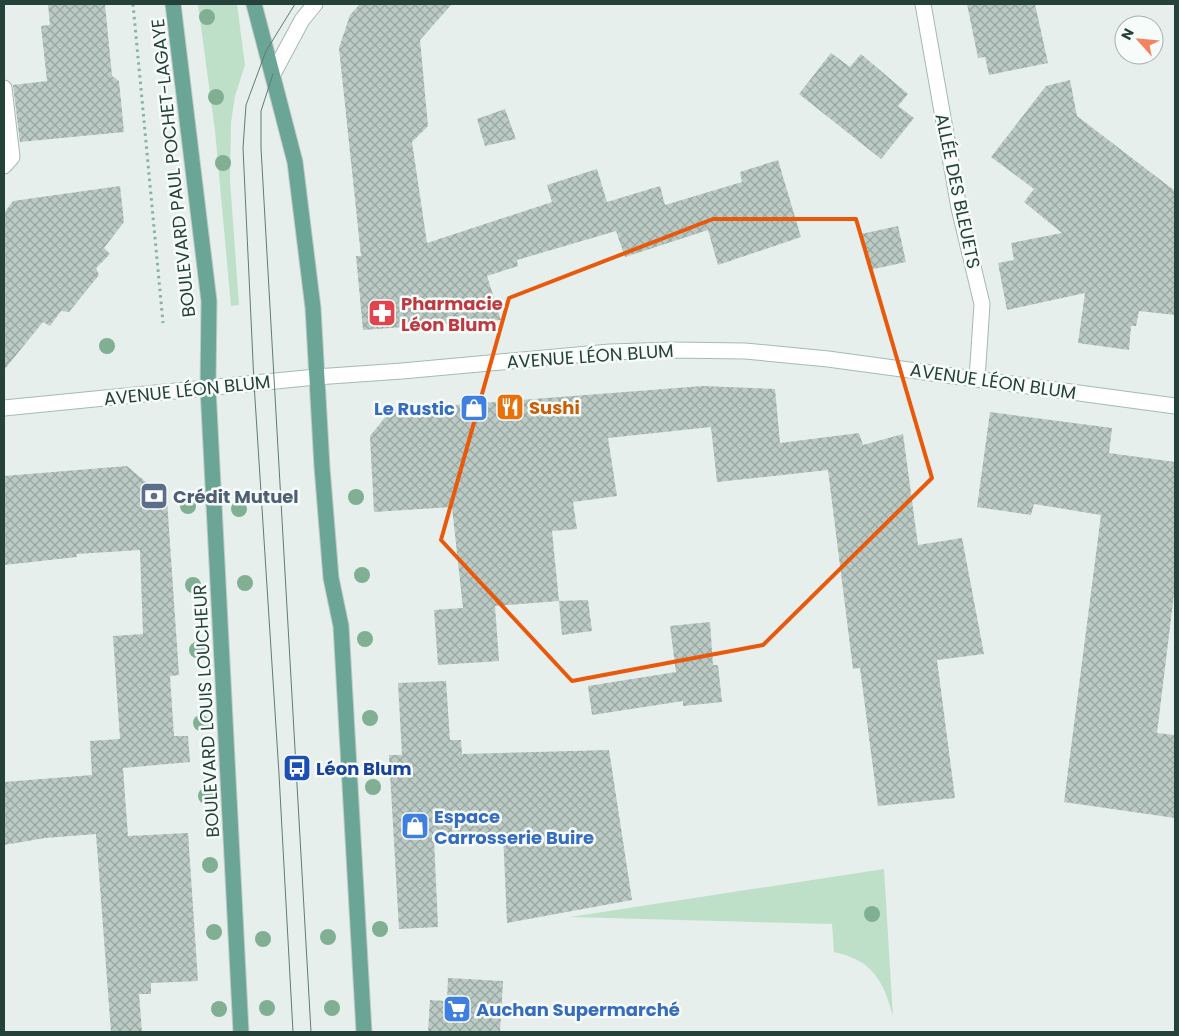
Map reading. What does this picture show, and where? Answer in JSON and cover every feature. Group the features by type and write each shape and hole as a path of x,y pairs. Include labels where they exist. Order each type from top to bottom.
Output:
{"main road":[{"name":"BOULEVARD PAUL POCHET-LAGAYE","path":"174,4 209,301 208,388"},
{"path":"254,4 295,162 313,308 316,377 331,578 341,626 364,1032"},
{"path":"273,74 302,20 315,4"},
{"name":"ALLÉE DES BLEUETS","path":"923,4 959,208 982,304 977,379"},
{"path":"4,88 12,157 4,166"},
{"name":"AVENUE LÉON BLUM","path":"4,408 316,377 402,372 610,352 673,350 744,351 828,359 1175,406"},
{"name":"BOULEVARD LOUIS LOUCHEUR","path":"208,388 241,1032"}],"path":[{"path":"133,4 163,323"}],"highlighted area":[{"path":"713,219 856,219 932,478 763,645 572,681 441,540 509,298"}],"green space":[{"path":"198,4 237,4 245,65 235,96 231,123 230,181 239,305 231,306 215,131"},
{"path":"884,869 893,1017 885,993 874,974 858,960 834,952 832,924 570,917"}],"building":[{"path":"48,4 105,4 112,76 119,81 124,132 20,142 13,85 47,81 41,26 50,25"},
{"path":"360,4 452,4 420,40 428,126 412,142 427,243 552,202 547,185 597,169 607,202 660,186 665,205 742,182 740,172 778,160 801,237 718,265 708,230 625,257 616,231 517,260 518,266 487,276 501,320 363,330 356,256 361,256 339,48 350,15"},
{"path":"967,4 1035,4 1048,63 989,75 985,57 978,58"},
{"path":"831,53 850,67 861,54 908,94 898,106 914,118 881,159 799,94"},
{"path":"1070,80 1077,116 1175,191 1175,315 1139,311 1136,326 1131,326 1129,350 1078,343 1085,293 1007,310 998,263 1014,260 1011,243 1062,233 1024,202 1034,189 991,157 1046,86"},
{"path":"505,109 516,139 485,146 477,119"},
{"path":"120,186 124,222 104,248 110,254 96,268 99,275 69,312 61,311 50,326 43,322 4,370 4,213 13,201"},
{"path":"898,226 906,262 869,270 861,234"},
{"path":"703,386 775,389 780,443 859,433 863,445 903,434 918,545 962,538 984,654 937,660 955,798 878,806 860,668 853,669 828,470 717,482 711,427 608,438 617,496 573,502 577,529 552,531 559,601 495,606 499,661 438,665 434,610 463,608 452,507 374,512 370,436 391,410"},
{"path":"990,412 1112,428 1109,453 1175,462 1175,586 1157,733 1175,735 1175,818 1064,802 1101,515 1034,504 1031,515 977,507"},
{"path":"127,466 167,500 179,675 170,676 174,736 188,736 190,762 123,768 128,836 188,833 198,981 151,983 151,994 139,994 142,1032 111,1032 96,834 45,838 4,845 4,782 92,775 90,741 120,739 113,636 143,634 140,550 76,554 77,557 4,565 4,476"},
{"path":"588,600 592,631 562,635 559,601"},
{"path":"710,622 713,665 718,665 722,702 683,706 683,701 592,715 588,686 676,672 670,626"},
{"path":"446,681 450,740 461,740 462,754 609,750 632,900 507,923 503,833 434,838 438,927 399,929 389,755 402,755 398,683"},
{"path":"448,978 503,981 500,1032 428,1032 430,1000 447,1001"}],"tram line":[{"path":"293,1032 279,774 254,383 243,148 246,105 266,51 295,4"},
{"path":"273,74 261,111 261,148 311,1032"}],"place":[{"name":"Pharmacie Léon Blum","path":"382,313"},
{"name":"Sushi","path":"510,407"},
{"name":"Le Rustic","path":"474,408"},
{"name":"Crédit Mutuel","path":"154,496"},
{"name":"Léon Blum","path":"297,768"},
{"name":"Espace Carrosserie Buire","path":"415,826"},
{"name":"Auchan Supermarché","path":"457,1009"}]}
